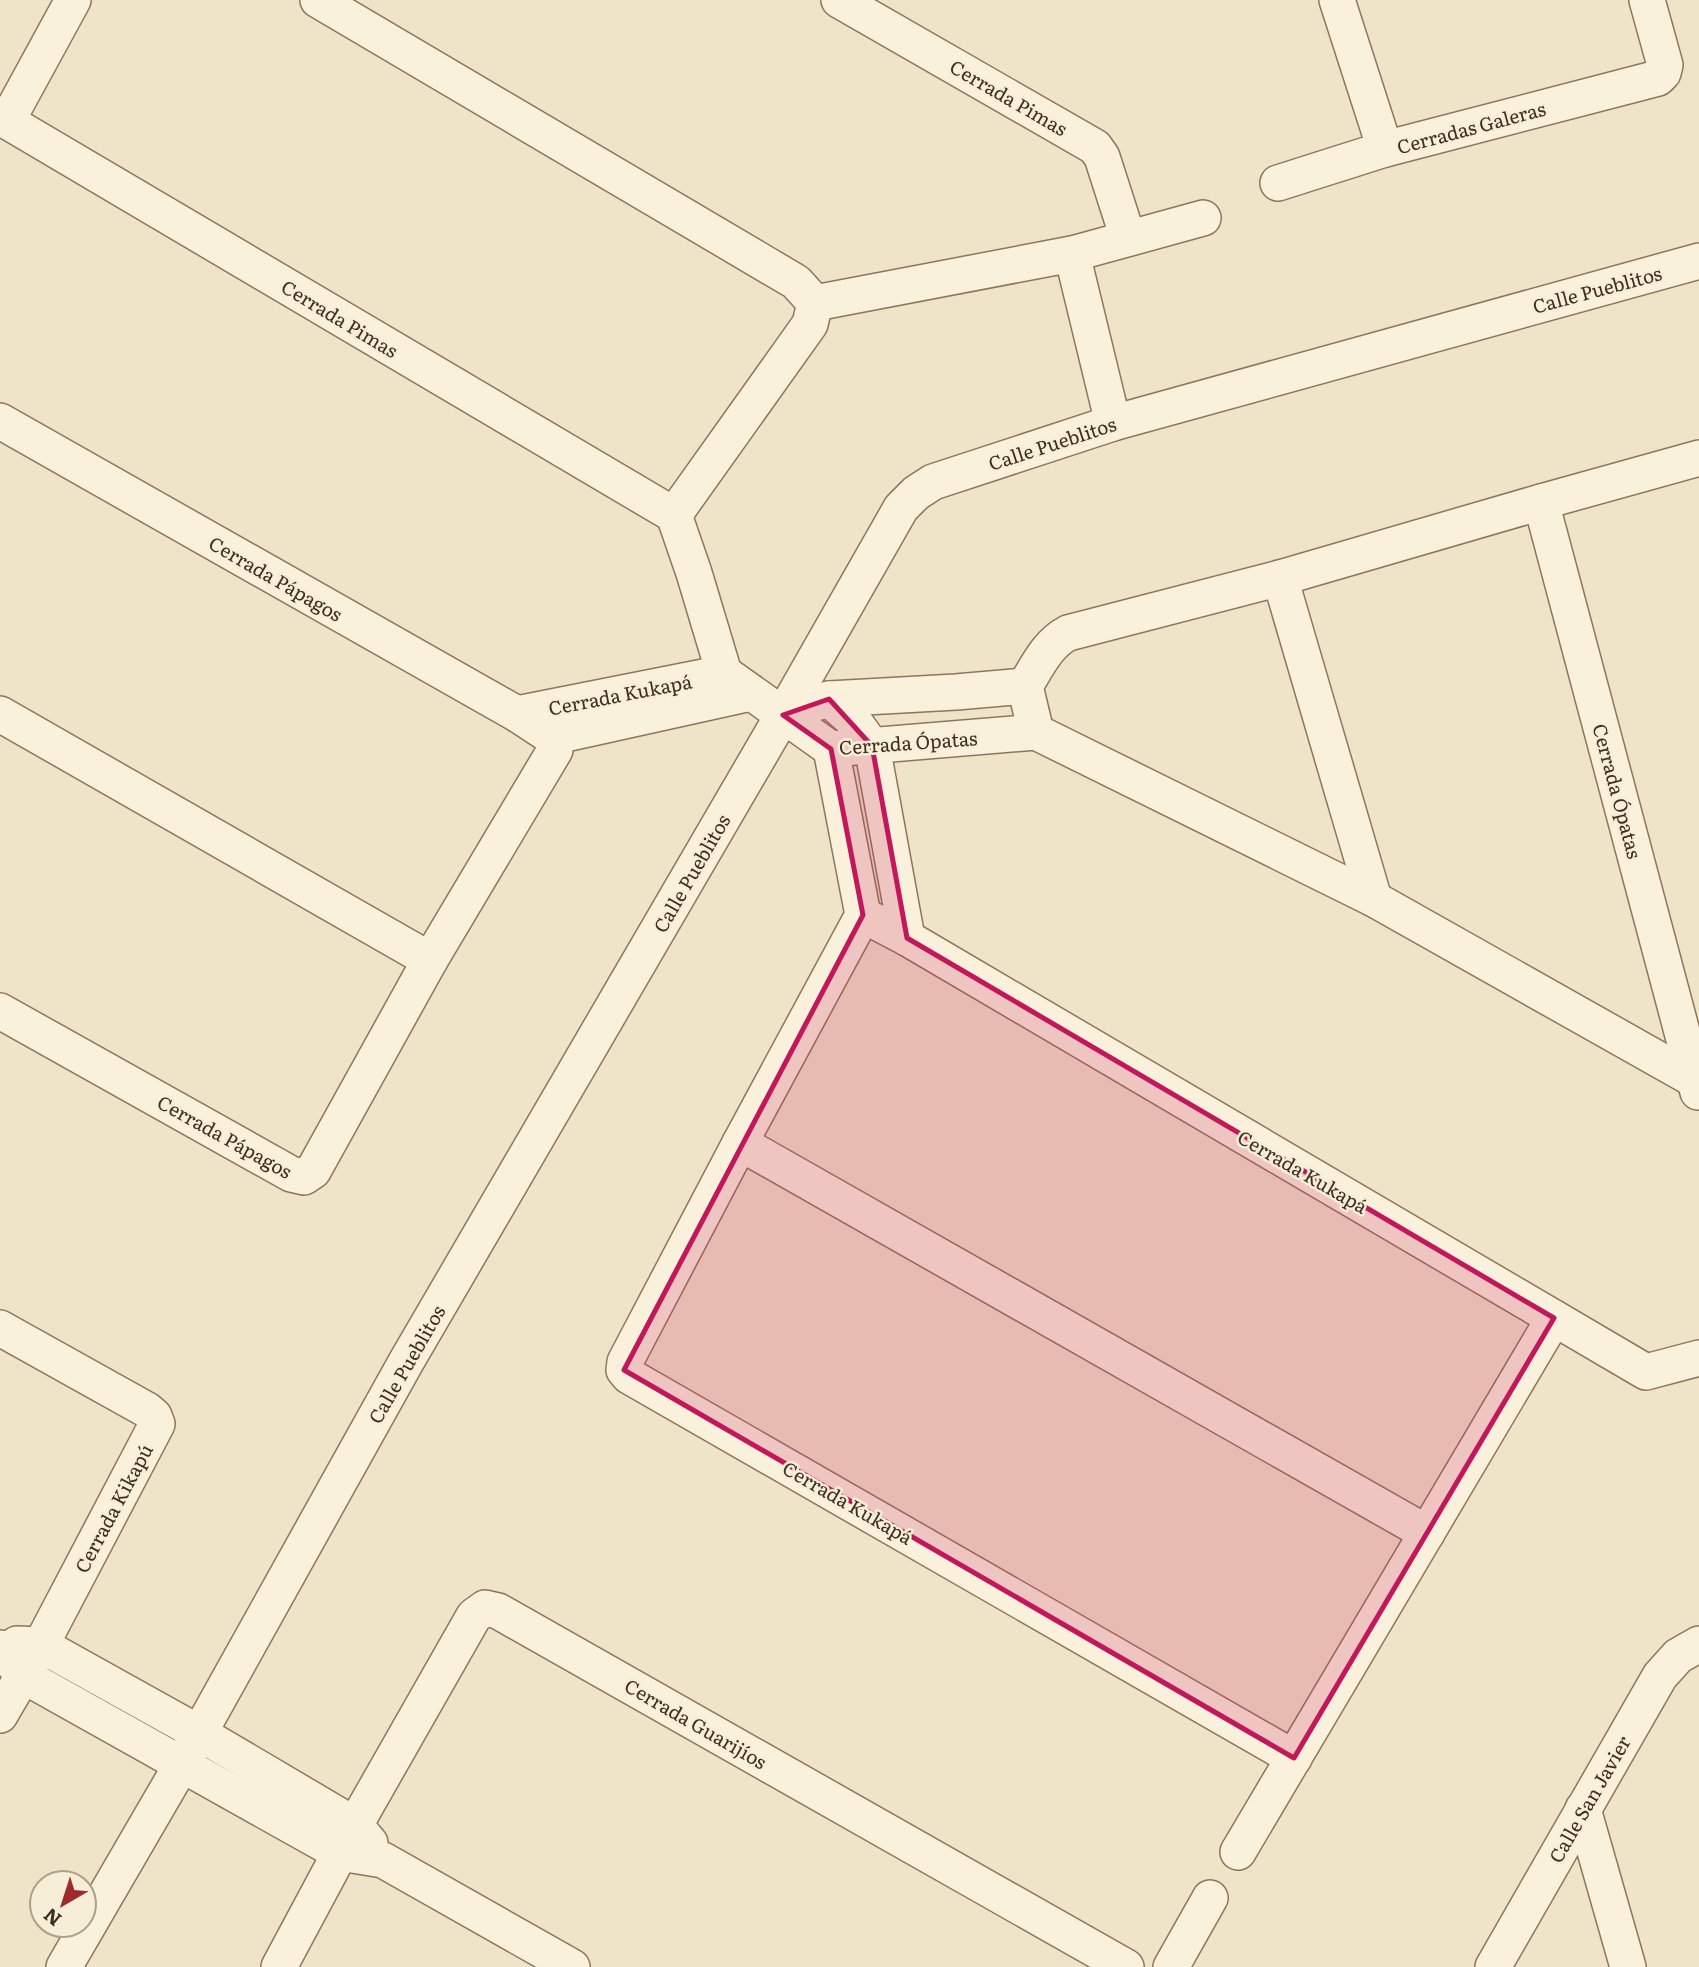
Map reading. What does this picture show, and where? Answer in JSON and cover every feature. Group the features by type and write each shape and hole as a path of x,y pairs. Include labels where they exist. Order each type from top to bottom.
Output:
{"street":[{"name":"Cerrada Pimas","path":"73,0 3,119 674,515"},
{"path":"318,0 796,282 815,303"},
{"name":"Cerrada Pimas","path":"839,0 1095,147 1102,157 1128,238"},
{"path":"1337,0 1385,149"},
{"name":"Cerradas Galeras","path":"1278,183 1385,149 1658,78 1665,65 1647,0"},
{"path":"815,303 1072,254 1203,218"},
{"path":"1072,254 1113,423"},
{"name":"Calle Pueblitos","path":"64,1967 182,1765 406,1362 901,509 916,493 933,482 1113,423 1699,261"},
{"path":"815,303 810,324 674,515 737,683 783,715 829,699 1025,687"},
{"name":"Cerrada Pápagos","path":"0,421 517,714 552,737 555,743 555,750 430,960 313,1171 304,1177 291,1174 0,1011"},
{"path":"1036,732 1025,687 1049,648 1057,638 1068,633 1280,578 1699,458"},
{"name":"Cerrada Ópatas","path":"1541,502 1697,1088"},
{"path":"1280,578 1374,899"},
{"path":"552,737 737,683"},
{"name":"Cerrada Kukapá","path":"517,714 737,683"},
{"path":"829,699 854,721 872,746 907,939"},
{"path":"0,714 430,960"},
{"name":"Cerrada Ópatas","path":"783,715 831,748 1036,732 1374,899 1697,1088"},
{"path":"831,748 863,915"},
{"name":"Cerrada Kukapá","path":"1294,1758 629,1376 624,1370 625,1362 740,1143 863,915 1646,1372 1699,1358"},
{"path":"740,1143 1427,1533"},
{"path":"1238,1852 1554,1318"},
{"name":"Cerrada Kikapú","path":"0,1328 147,1410 154,1416 157,1424 41,1645 0,1715"},
{"name":"Cerrada Guarijíos","path":"279,1967 347,1839 474,1616 485,1608 498,1611 1126,1967"},
{"name":"Calle San Javier","path":"1493,1967 1660,1676 1678,1656 1699,1644"},
{"path":"0,1645 24,1676 182,1765 347,1839"},
{"path":"0,1645 41,1645 199,1733 347,1839 572,1967"},
{"path":"1583,1809 1628,1967"},
{"path":"1171,1967 1210,1898"}],"highlighted area":[{"path":"829,699 872,746 907,938 1554,1318 1294,1758 624,1370 863,915 831,749 783,715"}]}
